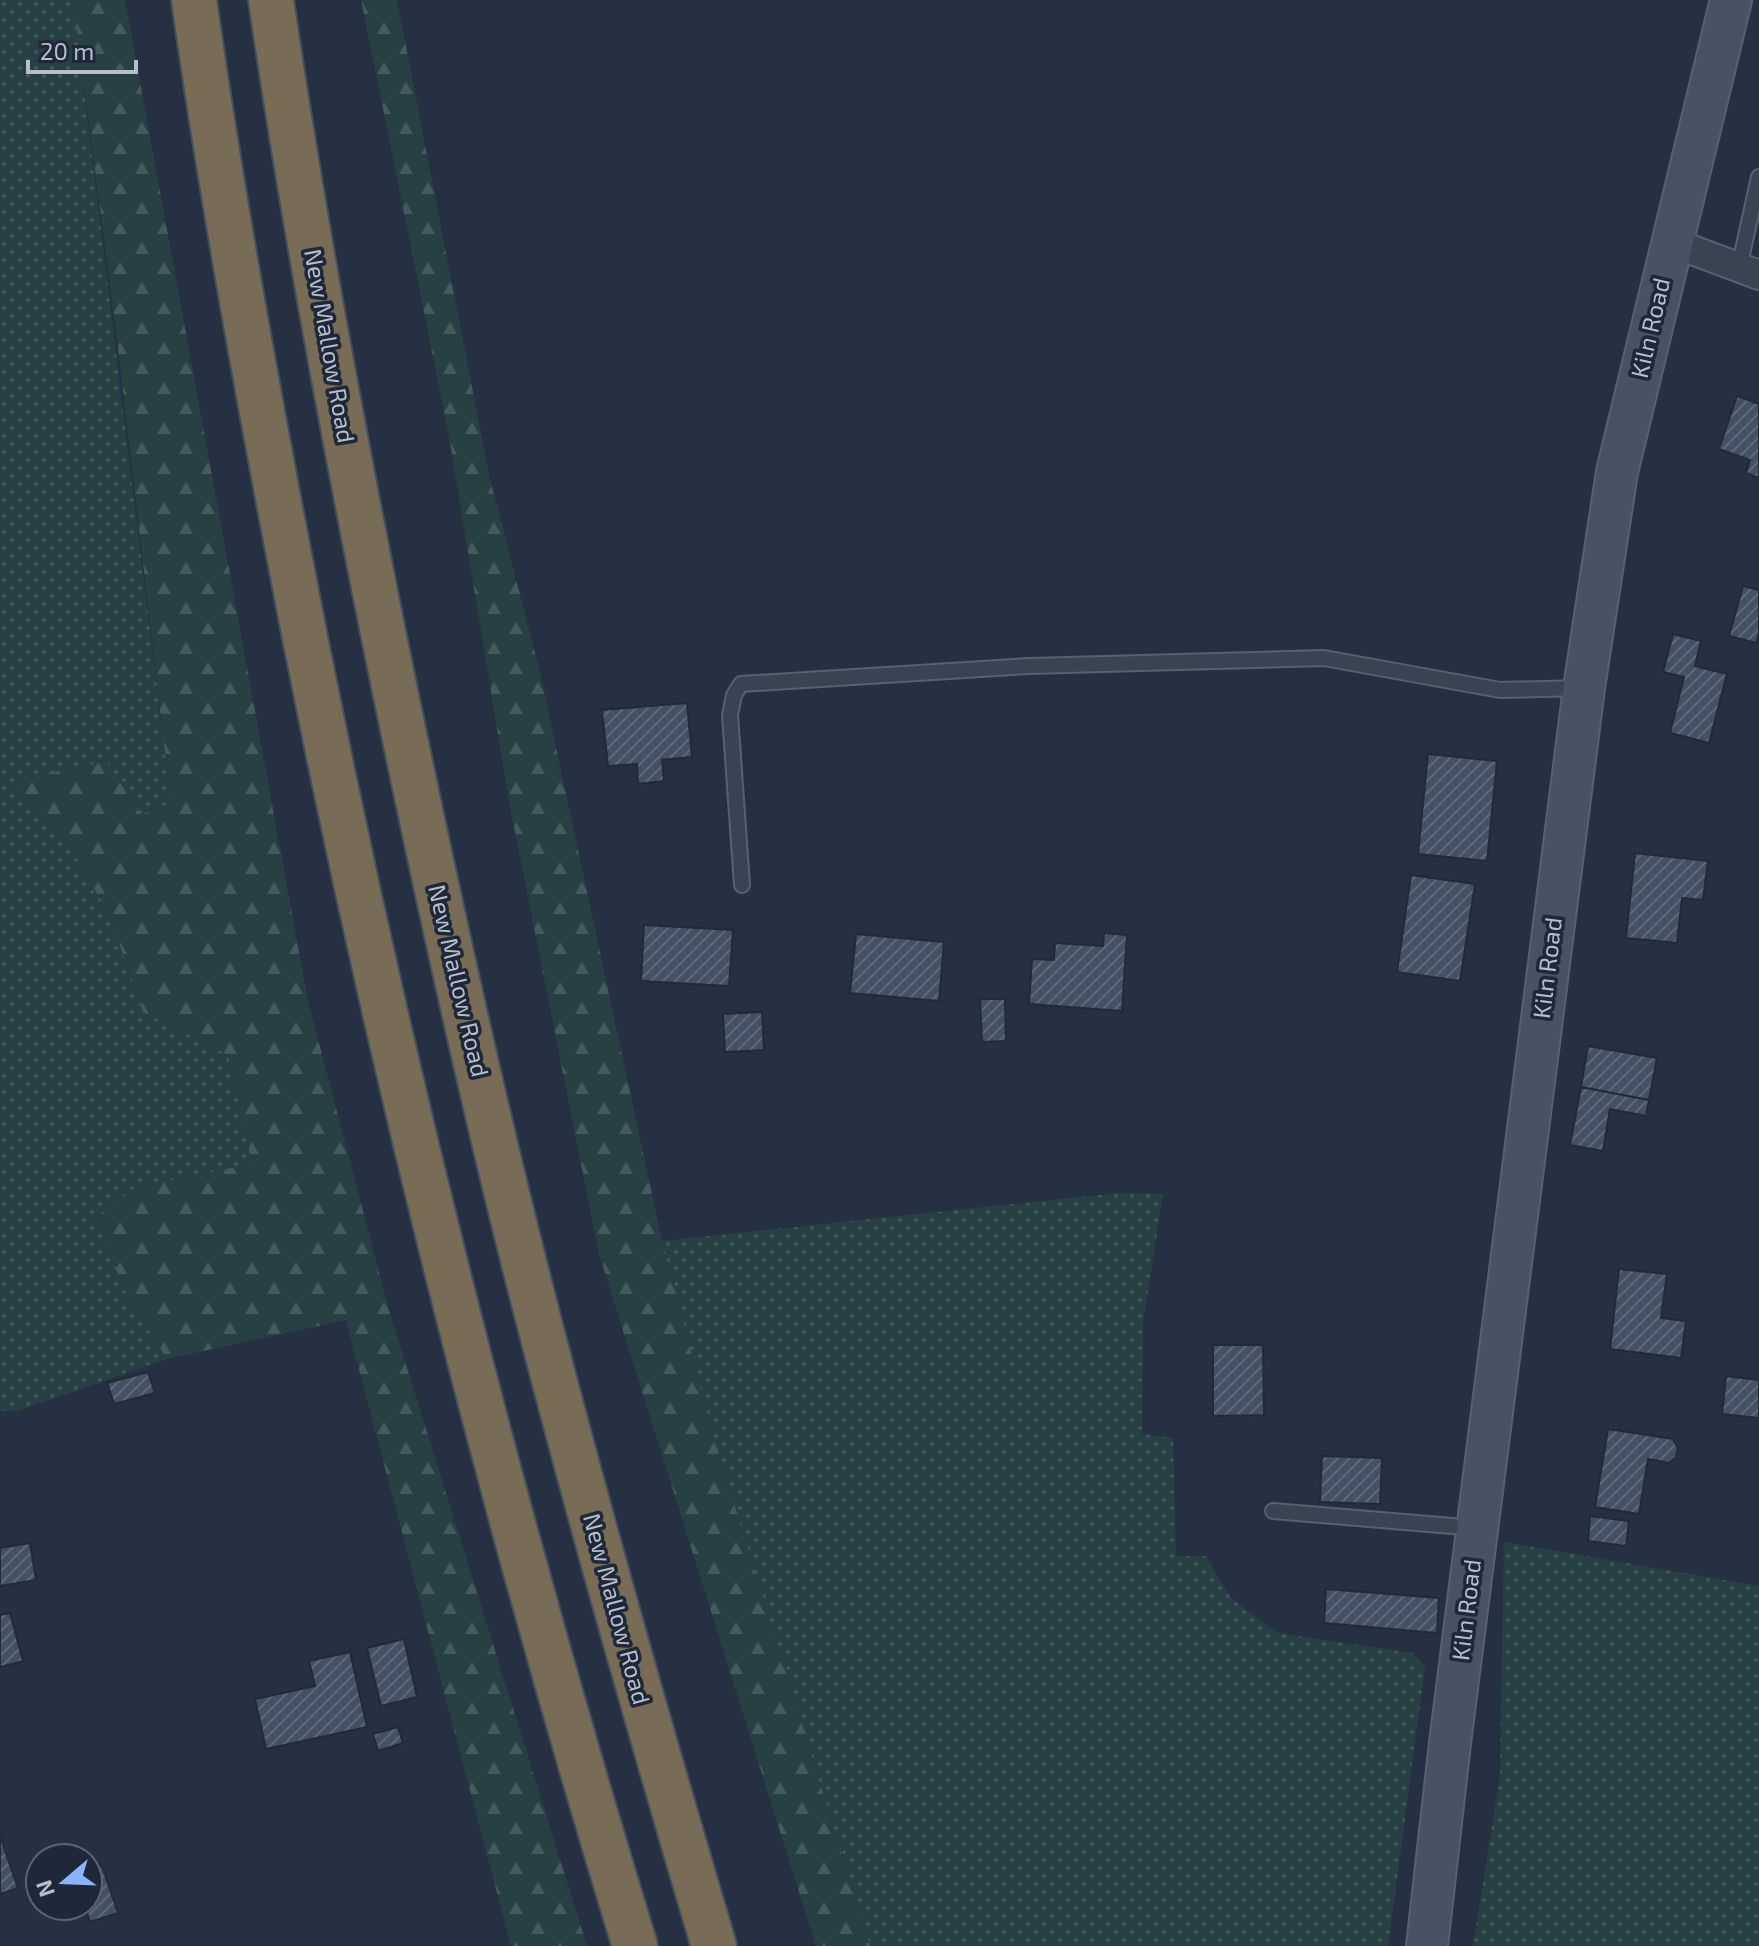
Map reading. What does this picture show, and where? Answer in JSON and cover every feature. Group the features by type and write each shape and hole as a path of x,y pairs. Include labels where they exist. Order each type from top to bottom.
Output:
{"highway":[{"path":"194,0 236,270 294,583 402,1090 513,1527 635,1946"},
{"name":"New Mallow Road","path":"271,0 357,499 452,961 541,1331 643,1706 714,1946"},
{"path":"643,1706 731,1946"}],"street":[{"name":"Kiln Road","path":"1427,1946 1584,688 1617,472 1731,0"},
{"path":"1671,242 1749,271"}],"lane":[{"path":"1749,271 1759,177"},
{"path":"742,885 730,715 734,695 741,684 1029,666 1324,658 1500,690 1584,688"},
{"path":"1273,1511 1477,1528"}],"green space":[{"path":"0,0 73,0 171,803 141,816 78,861 109,914 143,1012 228,1055 252,1165 129,1301 167,1359 18,1411 0,1411"},
{"path":"73,0 125,0 308,1001 389,1310 587,1946 511,1946 346,1320 167,1359 129,1301 96,1218 135,1187 252,1164 228,1055 143,1012 109,914 78,861 13,781 107,761 141,815 171,803 117,340"},
{"path":"361,0 397,0 489,475 539,668 662,1241 711,1428 870,1946 816,1946 599,1254 510,807 449,436"},
{"path":"1119,1193 1163,1194 1143,1324 1142,1434 1173,1438 1176,1556 1206,1556 1230,1597 1277,1633 1413,1653 1425,1667 1388,1946 870,1946 711,1428 662,1241"},
{"path":"1504,1542 1759,1586 1759,1946 1473,1946 1500,1776"}],"building":[{"path":"1737,396 1759,404 1759,478 1746,473 1750,460 1719,449"},
{"path":"1743,586 1759,590 1759,633 1756,643 1729,636"},
{"path":"1673,634 1701,641 1695,666 1727,674 1709,743 1670,733 1684,677 1663,672"},
{"path":"687,703 692,757 662,760 664,781 638,784 637,764 608,766 602,710"},
{"path":"1428,754 1497,761 1487,861 1418,854"},
{"path":"1635,853 1708,861 1703,900 1682,898 1677,943 1626,938"},
{"path":"1411,875 1475,884 1460,981 1397,972"},
{"path":"644,925 733,930 729,986 641,981"},
{"path":"1104,933 1127,935 1122,1011 1029,1004 1032,959 1054,960 1055,943 1103,946"},
{"path":"856,934 944,942 939,1001 850,993"},
{"path":"980,999 1005,999 1006,1041 982,1042"},
{"path":"762,1012 764,1050 725,1052 723,1014"},
{"path":"1588,1046 1657,1058 1649,1100 1581,1087"},
{"path":"1581,1087 1649,1100 1646,1116 1610,1109 1603,1151 1570,1145"},
{"path":"1619,1269 1667,1274 1661,1318 1686,1321 1681,1358 1610,1349"},
{"path":"1213,1345 1263,1345 1264,1415 1213,1416"},
{"path":"148,1372 155,1393 114,1404 107,1383"},
{"path":"1726,1376 1759,1380 1759,1418 1722,1414"},
{"path":"1608,1429 1673,1439 1678,1448 1676,1457 1669,1463 1648,1459 1639,1514 1595,1507"},
{"path":"1322,1456 1382,1458 1380,1504 1320,1502"},
{"path":"1590,1516 1629,1521 1626,1546 1588,1541"},
{"path":"30,1543 36,1580 0,1586 0,1548"},
{"path":"1326,1589 1439,1598 1437,1633 1324,1623"},
{"path":"10,1613 23,1661 0,1667 0,1615"},
{"path":"404,1639 417,1697 381,1706 367,1648"},
{"path":"350,1652 367,1727 266,1749 255,1699 315,1686 309,1661"},
{"path":"398,1727 403,1743 378,1751 373,1734"},
{"path":"0,1836 18,1888 0,1894"},
{"path":"104,1872 118,1913 104,1918"}]}
